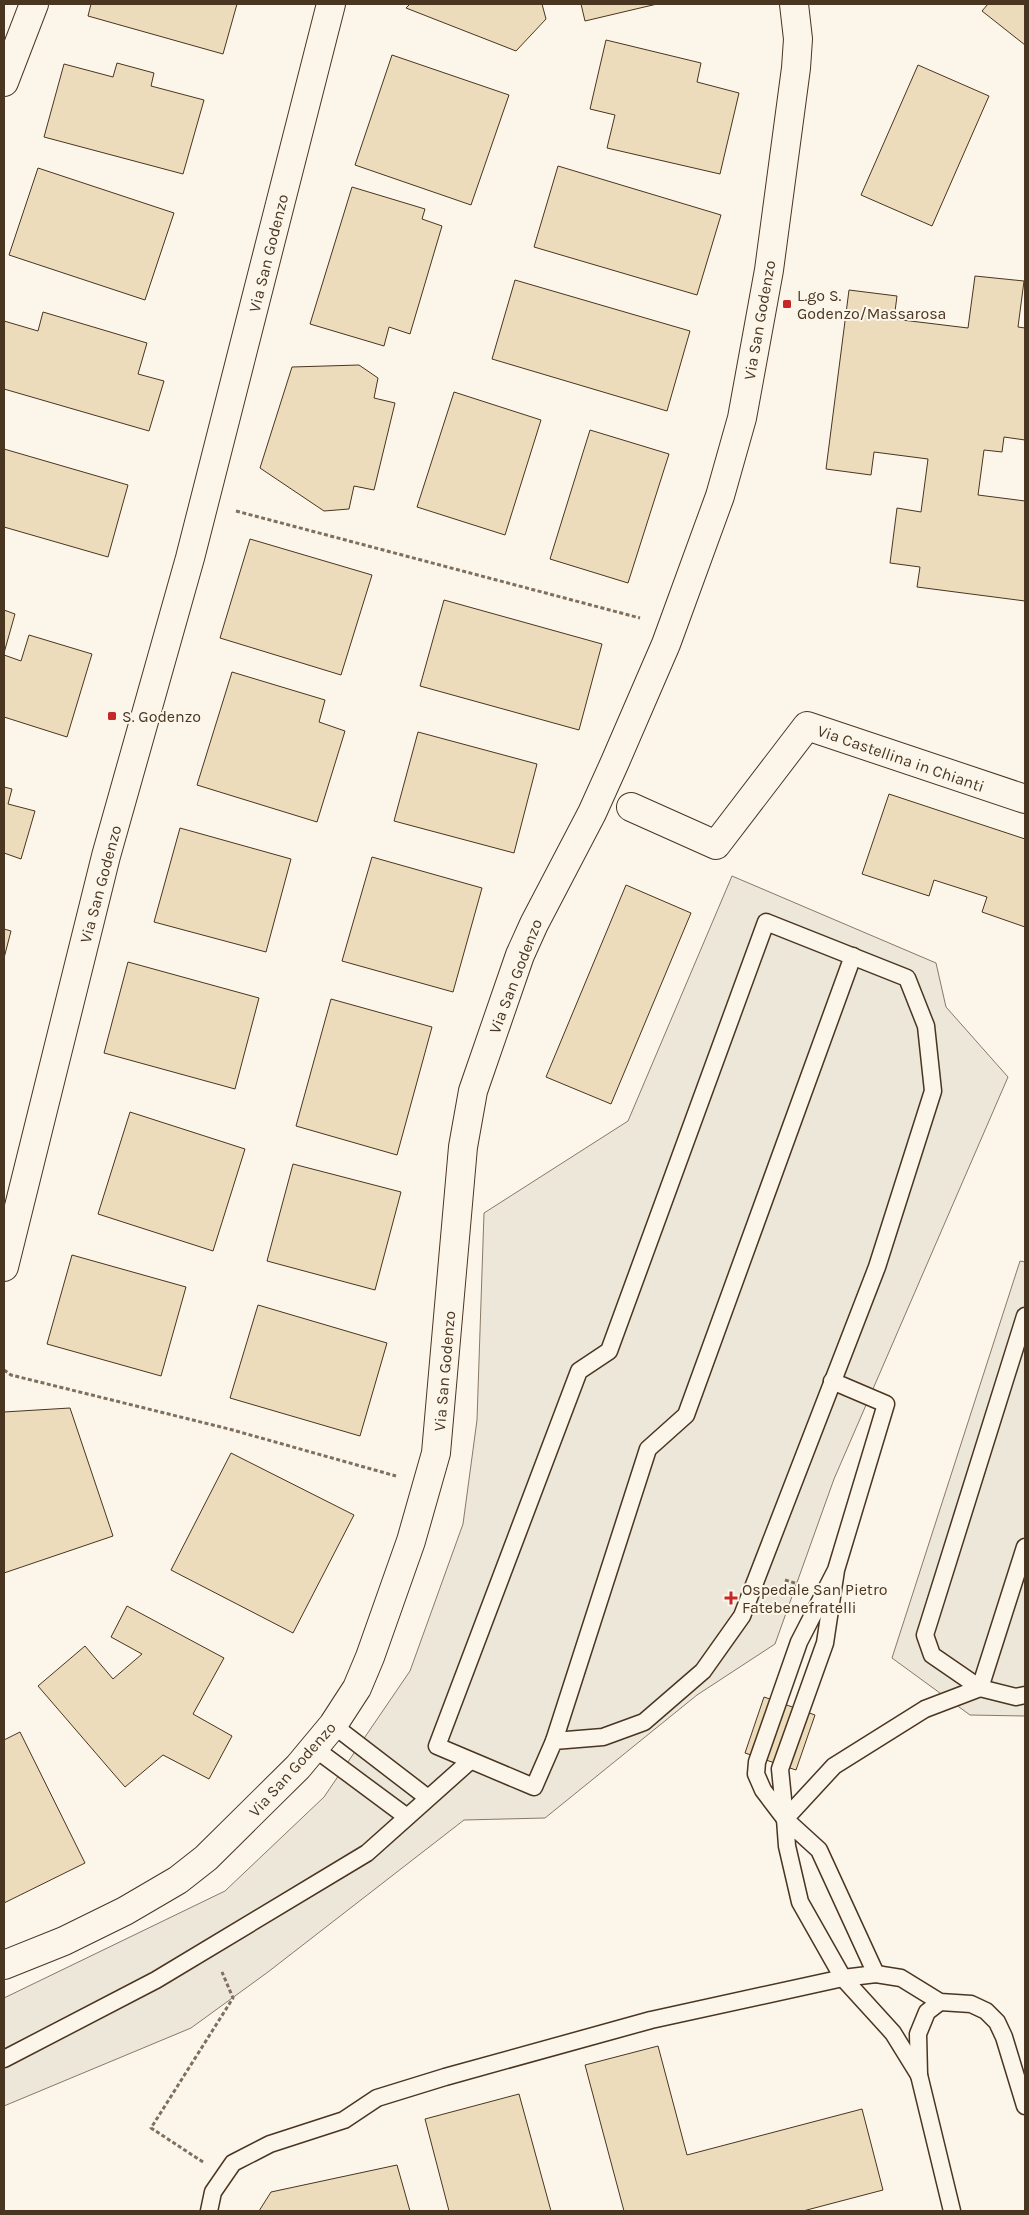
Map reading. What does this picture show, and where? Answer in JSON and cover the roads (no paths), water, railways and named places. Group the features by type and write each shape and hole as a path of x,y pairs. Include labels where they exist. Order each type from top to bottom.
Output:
{"street":[{"path":"4,82 34,4"},
{"name":"Via San Godenzo","path":"4,1267 106,856 204,503 331,4"},
{"name":"Via San Godenzo","path":"4,1965 85,1931 126,1910 178,1880 220,1846 298,1767 333,1725 357,1688 370,1657 411,1541 436,1453 462,1156 475,1083 511,980 534,924 600,795 672,626 711,523 742,418 769,270 796,68 798,40 794,4"},
{"name":"Via Castellina in Chianti","path":"631,807 716,845 808,726 1025,799"}],"lane":[{"path":"554,1741 603,1737 644,1722 703,1672 742,1616 877,1267 933,1091 926,1026 907,978 853,956 766,922 609,1351 578,1371 437,1746 534,1787 554,1741 648,1449 686,1415 853,956"},
{"path":"1025,1316 925,1635 932,1655 980,1688 1016,1697 1025,1695"},
{"path":"832,1381 886,1404 836,1570 825,1643 780,1769 786,1846 800,1902 843,1978 893,2033 919,2075"},
{"path":"980,1688 1025,1547"},
{"path":"836,1570 798,1642 757,1762 756,1774 763,1790 785,1819 819,1850 876,1974"},
{"path":"785,1819 834,1766 925,1709 980,1688"},
{"path":"333,1725 428,1798"},
{"path":"314,1748 407,1817"},
{"path":"4,2060 156,1980 367,1853 470,1761"},
{"path":"209,2211 213,2192 233,2163 270,2144 344,2120 377,2098 445,2077 651,2020 843,1978 876,1974 901,1978 940,2002 971,2004 986,2011 997,2022 1004,2036 1025,2106"},
{"path":"940,2002 927,2012 918,2034 919,2075 952,2211"}],"place":[{"name":"L.go S. Godenzo/Massarosa","path":"787,304"},
{"name":"S. Godenzo","path":"112,716"},
{"name":"Ospedale San Pietro Fatebenefratelli","path":"731,1598"}]}
